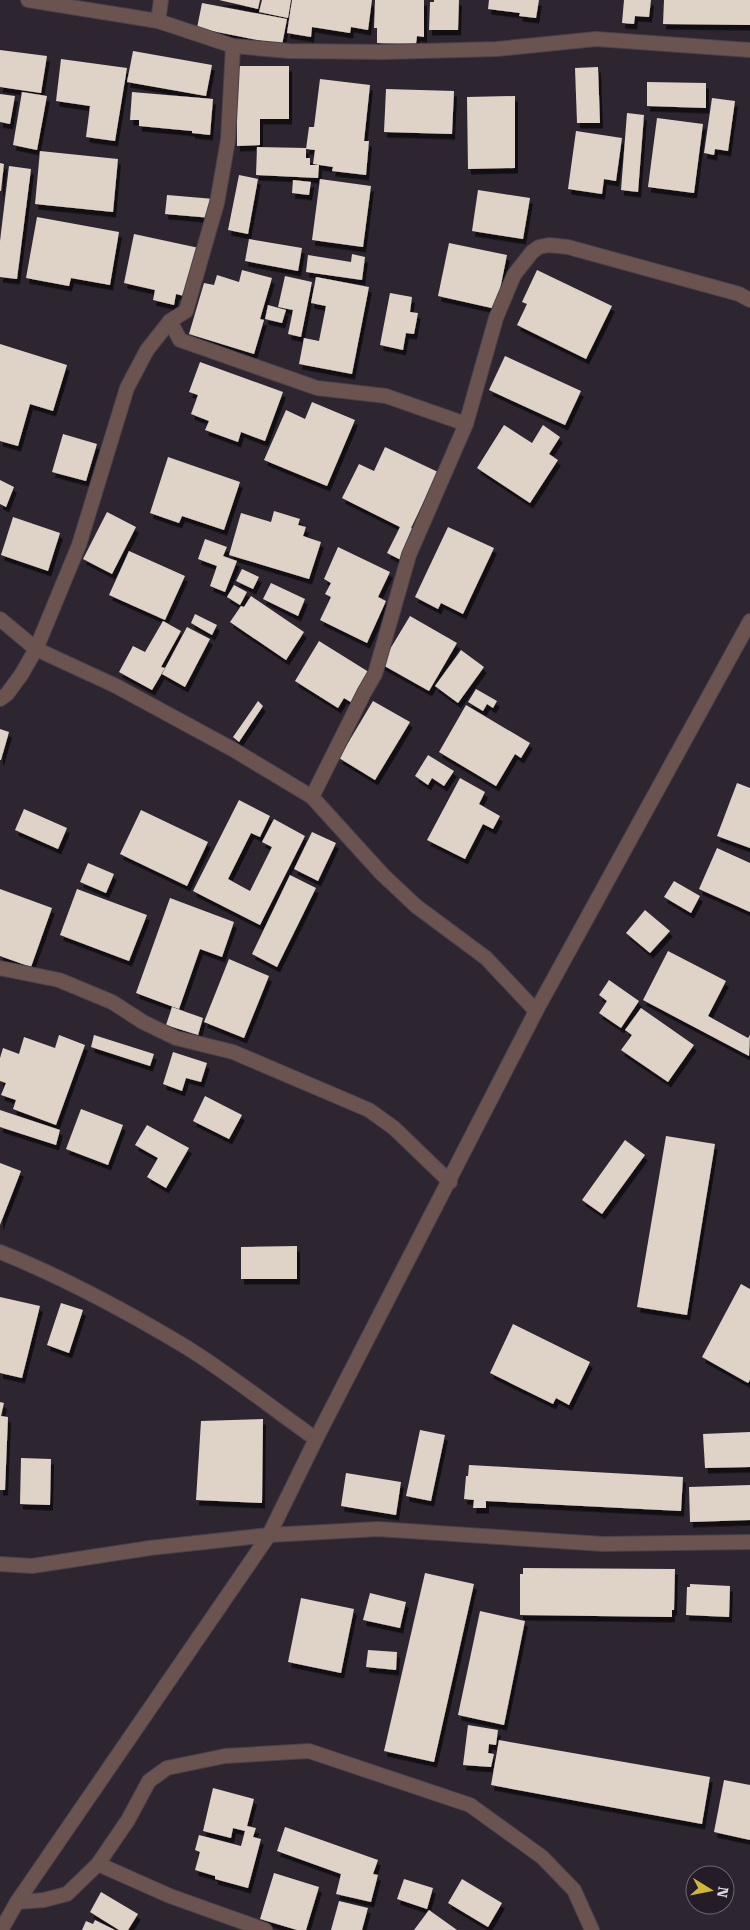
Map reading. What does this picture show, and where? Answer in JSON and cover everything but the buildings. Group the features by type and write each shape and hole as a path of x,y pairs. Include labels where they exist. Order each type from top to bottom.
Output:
{"street":[{"path":"28,0 158,21 233,46 289,51 384,52 497,49 596,39 750,50"},
{"path":"158,21 161,0"},
{"path":"0,698 12,688 36,649 79,545 127,388 148,350 170,321 186,311 217,203 228,140 233,46"},
{"path":"312,797 375,674 409,555 466,424 496,318 514,275 532,252 540,247 549,245 568,248 739,294 750,300"},
{"path":"170,321 180,340 317,388 386,396 466,424"},
{"path":"0,620 36,649 116,686 234,750 312,797 382,874 416,906 486,958 536,1011"},
{"path":"1,1930 17,1902 269,1535 316,1439 450,1182 536,1011 750,621"},
{"path":"0,968 59,980 112,1002 143,1022 176,1038 233,1052 369,1110 394,1128 450,1182"},
{"path":"0,1252 50,1272 115,1305 187,1348 316,1439"},
{"path":"0,1564 32,1566 150,1548 269,1535 378,1529 603,1544 750,1542"},
{"path":"17,1902 44,1900 67,1894 98,1864 128,1820 148,1781 167,1768 225,1756 309,1750 470,1806 542,1857 574,1890 592,1930"},
{"path":"98,1864 170,1896 265,1930"}]}
